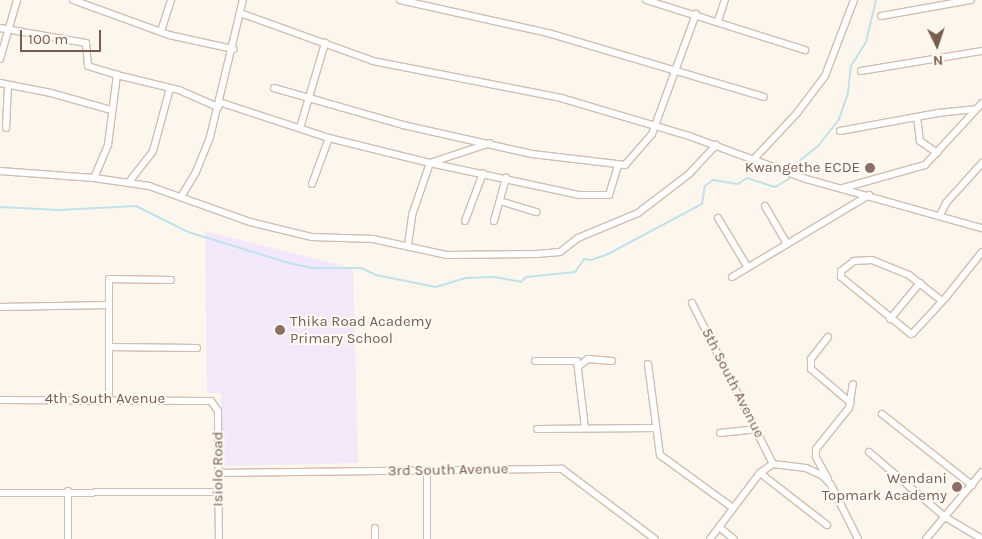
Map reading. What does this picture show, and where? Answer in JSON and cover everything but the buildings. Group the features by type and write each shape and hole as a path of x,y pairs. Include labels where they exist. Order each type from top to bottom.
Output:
{"street":[{"path":"0,58 17,0"},
{"path":"73,0 161,31 233,49"},
{"path":"161,31 171,0"},
{"path":"181,197 204,155 233,49 242,0"},
{"path":"400,0 512,24 764,97"},
{"path":"646,0 696,14 805,50"},
{"path":"718,21 725,0"},
{"path":"754,159 797,114 825,76 854,0"},
{"path":"881,16 971,0"},
{"path":"240,12 398,68 536,92 656,125 716,145 806,179 982,228"},
{"path":"274,88 403,125 490,142 567,161 618,166 631,161 656,125 677,72 696,14"},
{"path":"0,28 86,43 89,48 88,66 197,96 219,105 330,138 430,163 506,178 563,192 606,196 610,193 618,166"},
{"path":"300,128 325,43"},
{"path":"861,71 982,51"},
{"path":"94,178 108,145 117,75"},
{"path":"0,84 51,93 111,110"},
{"path":"6,128 8,85"},
{"path":"129,182 153,151 170,88"},
{"path":"843,188 919,169 937,153 982,103"},
{"path":"840,131 916,117 975,110"},
{"path":"916,117 920,141 937,153"},
{"path":"312,184 330,138"},
{"path":"430,163 490,142"},
{"path":"0,171 129,182 181,197 287,233 312,237 362,238 408,245 447,255 560,252 578,238 646,208 689,174 716,145"},
{"path":"408,245 412,215 430,163"},
{"path":"940,215 946,204 982,163"},
{"path":"465,220 483,173"},
{"path":"494,221 506,178"},
{"path":"732,277 747,266 869,195"},
{"path":"500,201 536,212"},
{"path":"765,206 787,244"},
{"path":"718,218 747,266"},
{"path":"942,301 920,283 872,260 854,261 842,268 841,277 911,334 942,301 982,252"},
{"path":"110,400 109,279 171,280"},
{"path":"890,318 920,283"},
{"name":"5th South Avenue","path":"692,303 773,464"},
{"path":"0,307 109,305"},
{"path":"828,337 811,359 811,369 851,403"},
{"path":"109,346 197,348"},
{"path":"534,361 572,359 579,366 585,428"},
{"path":"579,366 588,359 612,361"},
{"path":"648,364 655,428 663,459 733,508"},
{"path":"853,384 851,403 816,449 816,457 858,539"},
{"name":"4th South Avenue","path":"0,400 211,401"},
{"name":"Isiolo Road","path":"211,401 218,411 219,539"},
{"path":"882,414 972,484"},
{"path":"537,429 655,428"},
{"path":"720,433 756,429"},
{"path":"869,452 944,517 982,539"},
{"path":"710,539 760,473 773,464 814,470 831,485"},
{"name":"3rd South Avenue","path":"218,473 562,469 655,539"},
{"path":"427,470 427,539"},
{"path":"926,539 982,472"},
{"path":"760,473 827,524"},
{"path":"0,493 68,491 218,492"},
{"path":"68,491 68,539"},
{"path":"719,527 734,539"},
{"path":"375,528 375,539"}],"shaded area":[{"name":"Thika Road Academy Primary School","path":"205,231 353,268 358,463 221,466 221,393 207,393"}],"waterway":[{"path":"0,207 59,210 136,206 188,232 289,263 313,268 361,268 376,275 436,287 465,278 494,277 521,282 526,277 575,272 584,259 591,260 608,254 702,204 705,186 713,180 738,184 747,178 775,187 789,179 797,163 819,145 839,119 848,93 851,66 866,42 876,0"}],"place":[{"name":"Kwangethe ECDE","path":"870,168"},
{"name":"Thika Road Academy Primary School","path":"280,330"},
{"name":"Wendani Topmark Academy","path":"957,487"}]}
